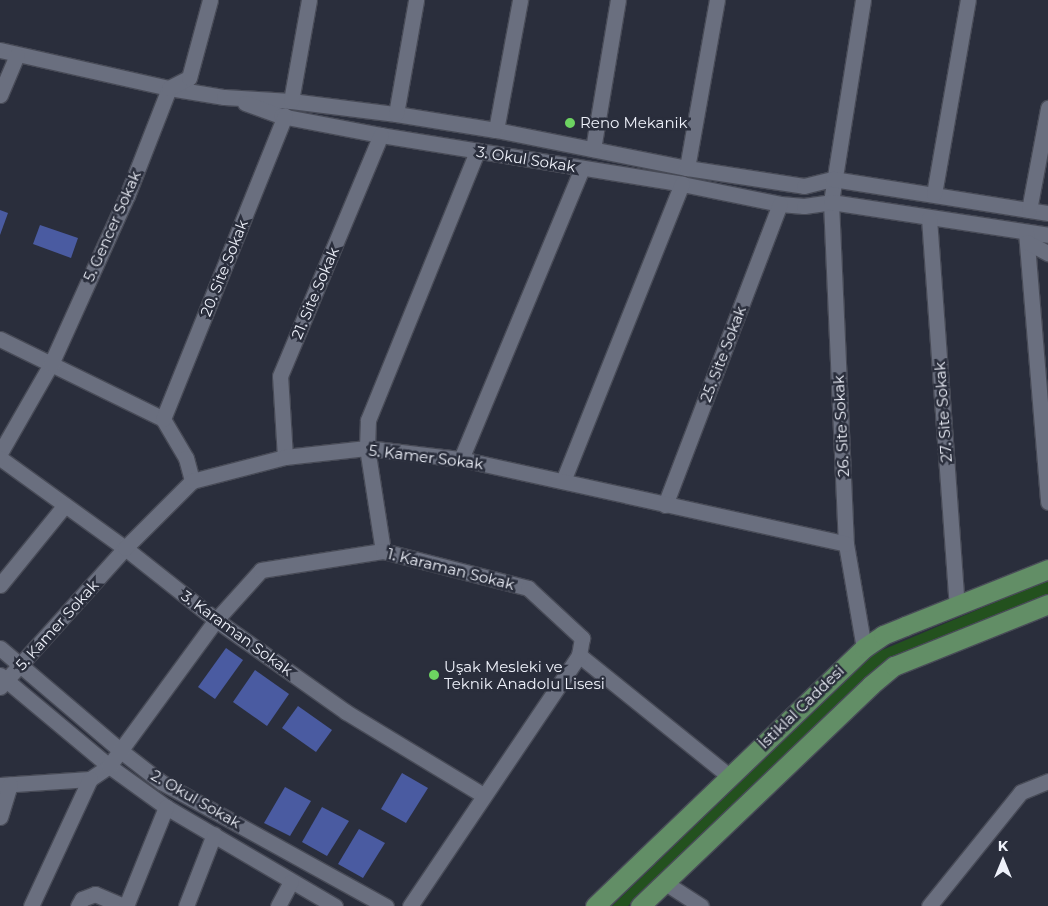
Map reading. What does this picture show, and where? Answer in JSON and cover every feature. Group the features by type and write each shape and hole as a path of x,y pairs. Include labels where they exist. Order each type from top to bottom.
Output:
{"main road":[{"name":"İstiklal Caddesi","path":"595,906 864,648 883,635 1048,570"},
{"path":"640,906 871,685 894,666 1048,604"}],"street":[{"path":"169,88 189,78 210,0"},
{"path":"291,101 309,0"},
{"path":"396,114 416,0"},
{"path":"496,130 520,0"},
{"path":"593,149 618,0"},
{"path":"687,168 717,0"},
{"name":"26. Site Sokak","path":"863,0 833,179 831,202 846,544 864,648"},
{"path":"934,194 968,0"},
{"name":"3. Okul Sokak","path":"0,50 169,88 224,97 291,101 396,114 496,130 687,168 804,186 833,179"},
{"path":"0,95 17,55"},
{"name":"5. Gencer Sokak","path":"0,452 51,364 126,196 169,88"},
{"name":"3. Okul Sokak","path":"224,97 285,116 381,135 682,184 780,204 804,206 831,202 930,218 1026,237 1048,235"},
{"path":"1029,210 1048,108"},
{"name":"20. Site Sokak","path":"163,419 285,116"},
{"name":"21. Site Sokak","path":"285,457 280,376 381,135"},
{"path":"383,552 367,448 368,420 477,151"},
{"path":"461,459 582,168"},
{"path":"833,179 1048,213"},
{"path":"563,481 682,184"},
{"name":"25. Site Sokak","path":"665,505 780,204"},
{"name":"27. Site Sokak","path":"930,218 957,606"},
{"path":"1026,237 1048,253"},
{"path":"1026,237 1048,502"},
{"path":"0,339 163,419 186,458 192,481"},
{"name":"5. Kamer Sokak","path":"2,681 20,667 125,548 192,481 285,457 367,448 461,459 846,544"},
{"name":"3. Karaman Sokak","path":"0,458 125,548 216,620 346,712 483,796"},
{"path":"0,585 65,505"},
{"name":"1. Karaman Sokak","path":"90,779 109,766 216,620 261,570 383,552 528,588 582,638 579,655"},
{"name":"2. Okul Sokak","path":"0,648 20,667 161,782 386,906"},
{"path":"410,906 579,655 729,776"},
{"name":"2. Okul Sokak","path":"2,681 109,766 166,807 214,834 291,882 336,906"},
{"path":"0,817 5,785 90,779 30,906"},
{"path":"928,906 1021,792 1048,781"},
{"path":"78,906 82,899 95,894 124,906 166,807"},
{"path":"186,906 214,834"},
{"path":"278,906 291,882"},
{"path":"664,882 701,906"}],"green space":[{"path":"1048,580 1048,595 888,659 877,667 628,906 612,906 875,653"}],"building":[{"path":"0,210 8,213 0,235"},
{"path":"40,225 78,238 71,258 33,244"},
{"path":"226,648 243,660 215,699 198,687"},
{"path":"255,670 289,694 267,726 233,702"},
{"path":"298,706 332,730 316,752 282,728"},
{"path":"402,773 428,788 406,823 381,809"},
{"path":"285,787 311,801 290,836 264,823"},
{"path":"322,807 349,821 327,856 302,842"},
{"path":"359,829 385,843 363,878 338,864"}],"place":[{"name":"Reno Mekanik","path":"570,123"},
{"name":"Uşak Mesleki ve Teknik Anadolu Lisesi","path":"434,675"}]}
